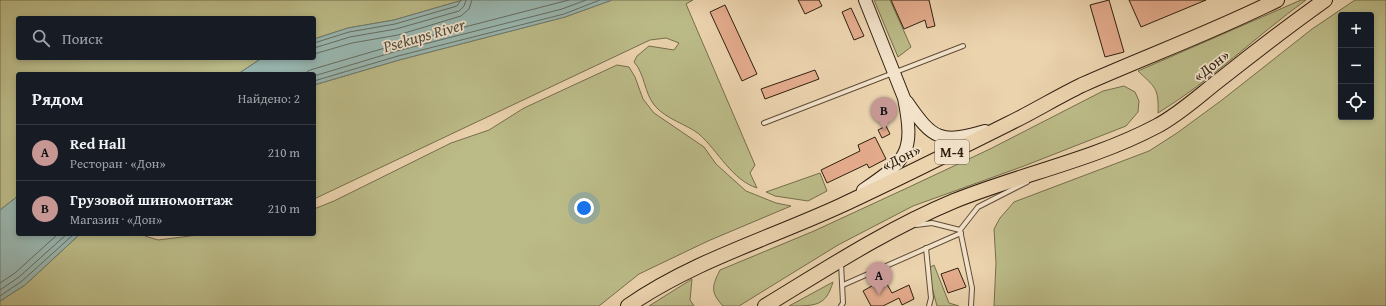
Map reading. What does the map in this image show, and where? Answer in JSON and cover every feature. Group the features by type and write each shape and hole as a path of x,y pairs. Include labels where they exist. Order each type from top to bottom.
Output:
{"highway":[{"name":"«Дон»","path":"628,306 682,273 738,247 838,206 1010,123 1080,86 1229,24 1277,0"},
{"name":"«Дон»","path":"765,306 840,260 917,217 1109,147 1159,125 1178,113 1281,31 1325,0"}],"main road":[{"path":"865,0 904,98"},
{"name":"М-4","path":"904,98 926,128 943,138 952,139 972,135 1010,123"},
{"name":"М-4","path":"838,206 893,170 902,159 909,141 904,98"}],"lane":[{"path":"764,124 963,46"},
{"path":"843,285 961,231 978,207 1059,165"},
{"path":"866,245 924,223 932,223 961,231"},
{"path":"961,231 972,288 971,306"},
{"path":"926,248 931,298 929,306"},
{"path":"840,260 843,285 843,303 840,306"}],"green space":[{"path":"0,0 463,0 394,20 348,28 316,38 316,16 16,16 16,60 259,60 241,72 16,72 16,198 0,210"},
{"path":"612,0 693,0 686,4 755,165 750,173 757,188 740,179 699,134 670,118 660,111 651,101 638,67 634,62 637,56 649,46 674,50 679,43 666,38 650,40 316,198 316,84 399,60 565,17"},
{"path":"874,0 890,0 911,47 898,57"},
{"path":"1301,0 1306,0 1197,86 1158,113 1157,93 1152,85 1138,71"},
{"path":"1355,0 1386,0 1386,306 994,306 996,263 994,229 1000,218 1014,202 1149,151 1177,133 1222,100 1312,29"},
{"path":"617,65 629,67 635,77 643,99 654,113 704,147 716,164 746,191 776,203 791,206 708,241 639,274 599,306 0,306 0,301 25,285 78,236 145,236 158,240 190,236 316,236 316,208 334,201 451,143 489,130 524,108"},
{"path":"1124,86 1135,92 1139,101 1138,112 1126,126 1024,166 913,206 838,245 739,306 723,306 716,297 714,293 714,285 720,270 814,231 907,188 990,149 1103,91"},
{"path":"820,173 827,191 808,201 775,196 766,192"},
{"path":"934,265 949,303 959,306 937,306 927,269"},
{"path":"692,279 690,300 694,306 649,306"},
{"path":"833,282 827,296 818,303 806,306 789,306"}],"water":[{"name":"Psekups River","path":"463,0 612,0 565,17 399,60 316,84 316,72 241,72 259,60 316,60 316,38 348,28 394,20"},
{"path":"16,198 16,236 78,236 25,285 0,301 0,210"}],"building":[{"path":"798,0 819,0 822,6 805,14"},
{"path":"891,0 929,0 935,26 927,28 925,20 904,29"},
{"path":"1109,0 1124,52 1105,57 1090,5"},
{"path":"1129,0 1206,0 1141,27"},
{"path":"725,5 757,74 742,81 710,12"},
{"path":"851,8 864,36 854,40 842,12"},
{"path":"815,70 819,79 765,99 761,89"},
{"path":"886,126 890,134 882,138 878,130"},
{"path":"875,137 886,159 869,168 867,164 827,183 821,170 860,151 858,145"},
{"path":"958,268 966,287 948,293 941,274"},
{"path":"884,279 892,293 909,285 914,299 902,305 899,298 883,306 871,306 863,291"}],"place":[{"name":"Грузовой шиномонтаж","path":"884,130"},
{"name":"Red Hall","path":"879,295"}]}
